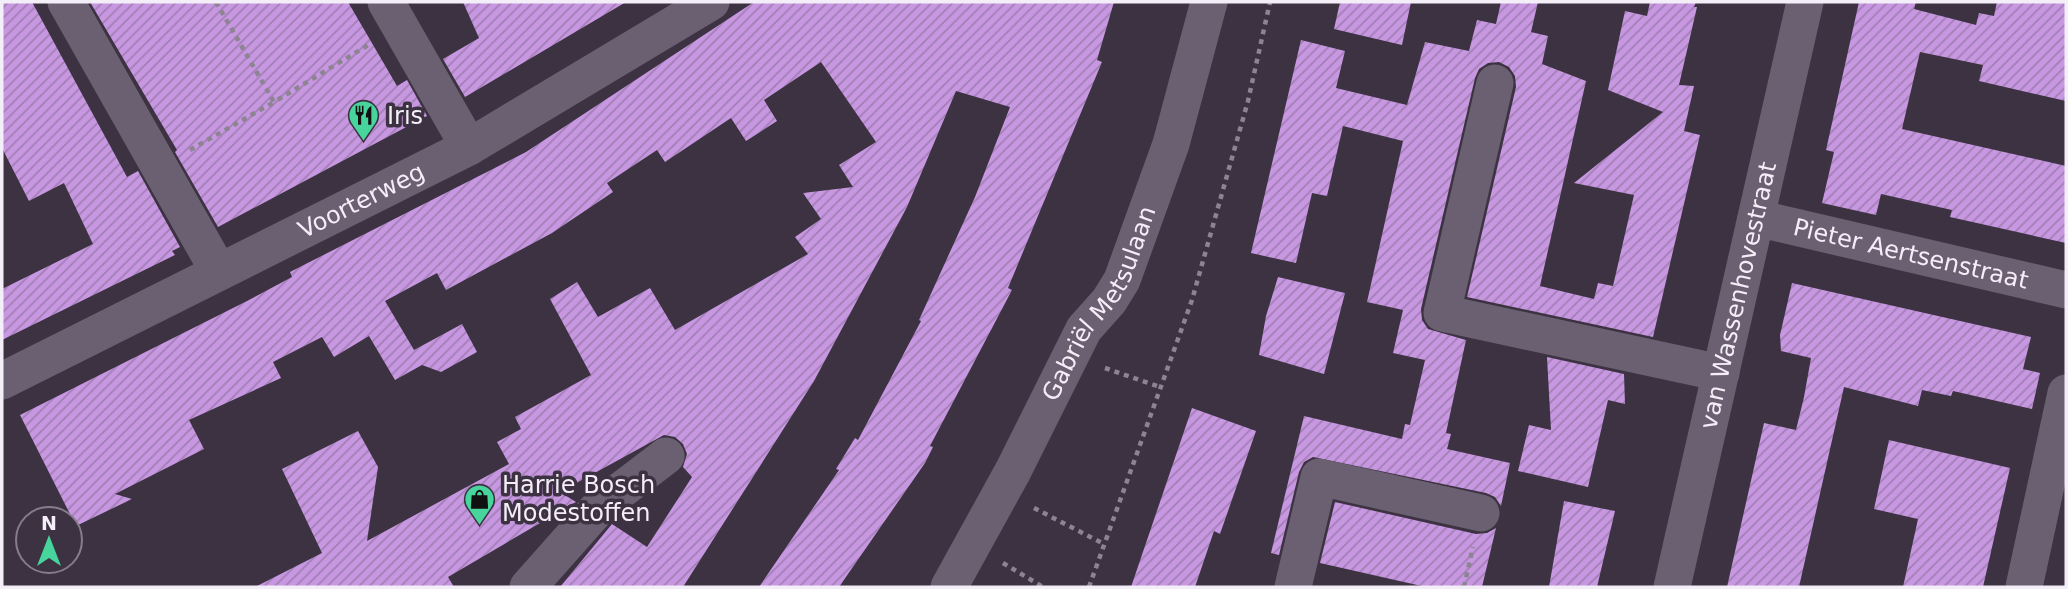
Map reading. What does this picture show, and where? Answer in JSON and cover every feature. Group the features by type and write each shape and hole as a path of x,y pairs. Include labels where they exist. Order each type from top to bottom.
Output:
{"street":[{"path":"66,2 219,272"},
{"name":"Voorterweg","path":"2,381 469,147 711,2"},
{"name":"Gabriël Metsulaan","path":"949,587 1003,490 1084,329 1109,301 1122,280 1171,144 1209,2"},
{"name":"van Wassenhovestraat","path":"1672,587 1805,2"},
{"path":"393,14 469,147"},
{"path":"1495,83 1442,313 1721,373"},
{"name":"Pieter Aertsenstraat","path":"1756,218 2066,290"},
{"path":"2024,587 2066,393"},
{"path":"528,587 600,507 666,456"},
{"path":"1293,587 1319,477 1482,513"}],"path":[{"path":"216,2 274,102"},
{"path":"1089,587 1192,300 1248,101 1270,2"},
{"path":"159,167 274,102 393,14"},
{"path":"1070,355 1160,387"},
{"path":"1003,490 1104,544"},
{"path":"973,544 1043,587"}],"building":[{"path":"2,2 32,2 127,177 138,171 180,247 172,251 175,255 2,340 2,289 93,244 64,183 29,201 2,148"},
{"path":"90,2 348,2 397,86 407,80 427,116 218,227 175,152 177,150"},
{"path":"463,2 626,2 465,97 443,59 479,38"},
{"path":"754,2 1114,2 1097,60 1102,62 1008,288 1012,290 930,446 933,447 925,463 839,587 759,587 839,470 836,469 855,438 858,440 921,321 919,320 975,197 1010,107 956,91 907,207 814,381 683,587 560,587 612,524 647,547 692,477 683,467 687,454 683,444 675,437 664,435 560,492 576,502 448,577 454,587 255,587 322,553 282,469 358,431 378,467 367,541 509,464 497,442 521,429 515,417 591,375 550,299 577,282 598,317 650,288 675,330 808,254 795,237 821,219 803,193 853,187 839,165 876,142 821,62 764,100 777,121 746,141 731,118 665,162 657,150 607,183 613,192 552,233 446,290 437,273 385,301 414,350 462,324 477,352 441,372 422,365 395,380 369,336 334,357 322,337 273,362 281,378 189,420 204,449 115,494 132,499 84,522 84,505 65,505 20,415 247,301 292,277 290,272 526,152"},
{"path":"1340,2 1411,2 1402,45 1334,29"},
{"path":"1501,2 1538,2 1531,32 1548,36 1542,64 1586,81 1540,286 1594,299 1598,283 1613,286 1634,195 1574,183 1663,112 1608,90 1625,11 1647,16 1650,2 1696,2 1679,85 1694,86 1684,131 1700,135 1653,337 1467,297 1516,87 1515,76 1509,67 1499,62 1488,63 1479,69 1475,78 1421,309 1422,320 1428,329 1466,340 1446,433 1451,434 1447,449 1510,463 1501,506 1495,497 1486,493 1313,457 1304,462 1299,472 1279,555 1271,553 1304,416 1402,439 1405,424 1410,425 1425,360 1393,353 1403,310 1367,302 1403,141 1343,126 1327,196 1312,193 1296,263 1251,253 1301,40 1345,51 1336,88 1407,105 1425,42 1469,51 1477,20 1496,24"},
{"path":"1859,2 1916,2 1914,9 1976,25 1979,13 1994,16 1997,2 2066,2 2066,101 1979,81 1983,65 1920,52 1902,129 2066,166 2066,243 1950,217 1952,210 1881,194 1876,215 1822,203 1834,152 1826,150"},
{"path":"1278,277 1345,293 1324,374 1259,355 1266,316"},
{"path":"1792,283 2031,337 2023,369 2040,373 2032,409 1953,391 1951,396 1922,390 1918,406 1844,387 1799,587 1727,587 1764,423 1796,430 1804,397 1811,358 1781,351 1780,335"},
{"path":"1547,357 1624,374 1625,404 1608,400 1588,487 1518,471 1529,425 1551,430"},
{"path":"1192,408 1256,431 1220,534 1214,531 1195,587 1131,587"},
{"path":"1889,440 2010,468 1983,587 1903,587 1918,519 1874,509"},
{"path":"1564,501 1615,511 1597,587 1549,587"},
{"path":"1335,502 1476,534 1487,533 1496,528 1482,587 1426,587 1320,563"}],"place":[{"name":"Iris","path":"364,143"},
{"name":"Harrie Bosch Modestoffen","path":"479,526"}]}
